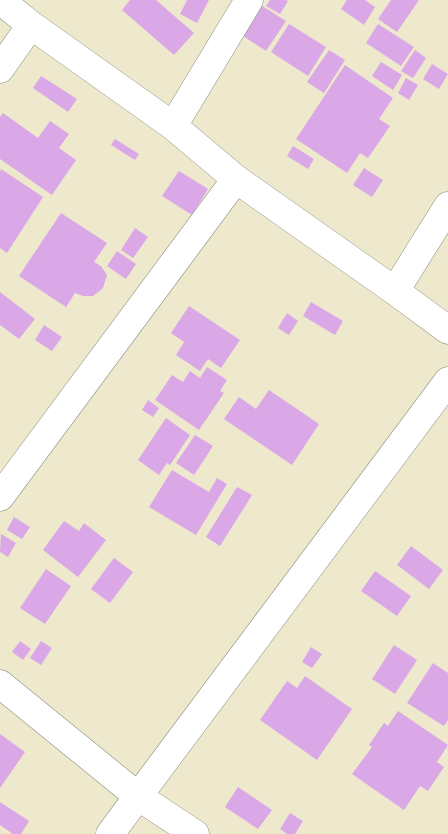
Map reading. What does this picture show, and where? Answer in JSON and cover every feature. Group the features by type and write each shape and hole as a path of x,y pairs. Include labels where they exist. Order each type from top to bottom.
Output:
{"street":[{"path":"0,0 31,25 173,126 236,179 448,330"},
{"path":"173,126 249,0"},
{"path":"0,69 31,25"},
{"path":"0,497 236,179"},
{"path":"395,291 448,206"},
{"path":"110,834 448,381"},
{"path":"0,684 139,797 195,834"}],"building":[{"path":"130,0 156,0 194,33 174,55 122,10"},
{"path":"187,0 209,0 197,23 180,14"},
{"path":"270,0 288,1 280,14 266,6"},
{"path":"347,0 365,0 375,7 364,25 341,9"},
{"path":"391,0 419,0 397,32 378,19"},
{"path":"256,2 286,21 266,51 237,32"},
{"path":"289,24 326,47 308,76 271,52"},
{"path":"378,24 414,47 401,66 366,43"},
{"path":"329,50 345,60 324,93 307,82"},
{"path":"415,50 426,58 413,78 401,71"},
{"path":"381,62 402,75 393,90 372,76"},
{"path":"432,64 448,74 439,89 423,79"},
{"path":"345,65 393,98 379,119 390,126 368,158 360,153 347,173 296,139"},
{"path":"41,76 77,99 68,112 33,88"},
{"path":"406,78 418,85 409,100 398,93"},
{"path":"3,113 38,138 50,121 69,134 59,148 76,160 52,195 0,159 0,117"},
{"path":"115,139 139,154 135,160 111,145"},
{"path":"293,146 314,159 308,169 287,156"},
{"path":"364,168 383,180 372,197 353,185"},
{"path":"1,169 43,197 7,253 0,248"},
{"path":"179,171 208,189 192,215 162,196"},
{"path":"61,213 107,243 94,262 101,266 107,275 103,288 93,296 83,296 75,293 66,307 19,276"},
{"path":"135,228 148,237 133,258 121,250"},
{"path":"117,251 136,264 126,279 107,266"},
{"path":"0,292 35,319 19,339 0,325"},
{"path":"311,302 343,321 335,335 303,316"},
{"path":"189,306 240,340 221,368 208,359 200,371 176,355 184,342 171,333"},
{"path":"287,313 298,321 289,335 278,328"},
{"path":"44,325 62,337 52,351 35,340"},
{"path":"207,367 227,380 220,391 224,393 199,430 155,400 172,375 183,382 190,371 200,378"},
{"path":"269,390 319,424 292,465 224,419 239,397 256,409"},
{"path":"148,400 159,408 153,417 142,410"},
{"path":"166,418 190,435 170,465 167,463 159,475 138,460"},
{"path":"195,435 213,446 194,475 176,463"},
{"path":"172,470 209,492 217,478 227,484 196,535 149,507"},
{"path":"237,487 252,495 220,546 206,537"},
{"path":"14,517 30,527 22,539 7,530"},
{"path":"64,521 79,531 84,523 106,540 78,577 43,550"},
{"path":"1,534 16,543 8,557 0,552"},
{"path":"411,546 443,570 429,589 397,565"},
{"path":"114,558 133,572 110,603 91,589"},
{"path":"46,569 71,586 45,624 20,608"},
{"path":"375,571 411,596 397,616 361,591"},
{"path":"20,641 31,649 23,660 12,652"},
{"path":"41,641 52,648 41,665 30,658"},
{"path":"394,645 417,660 395,694 372,679"},
{"path":"311,647 322,654 312,668 302,662"},
{"path":"433,663 448,673 448,720 444,726 407,703"},
{"path":"305,676 352,709 317,760 260,720 287,681 297,688"},
{"path":"398,711 448,745 437,762 444,767 428,791 420,786 404,810 352,774 372,747 369,745 384,723 388,726"},
{"path":"0,734 25,752 0,788"},
{"path":"238,787 272,810 258,829 225,807"},
{"path":"0,802 29,821 21,834 13,834 0,825"},
{"path":"290,813 303,821 295,834 287,834 280,829"}]}
